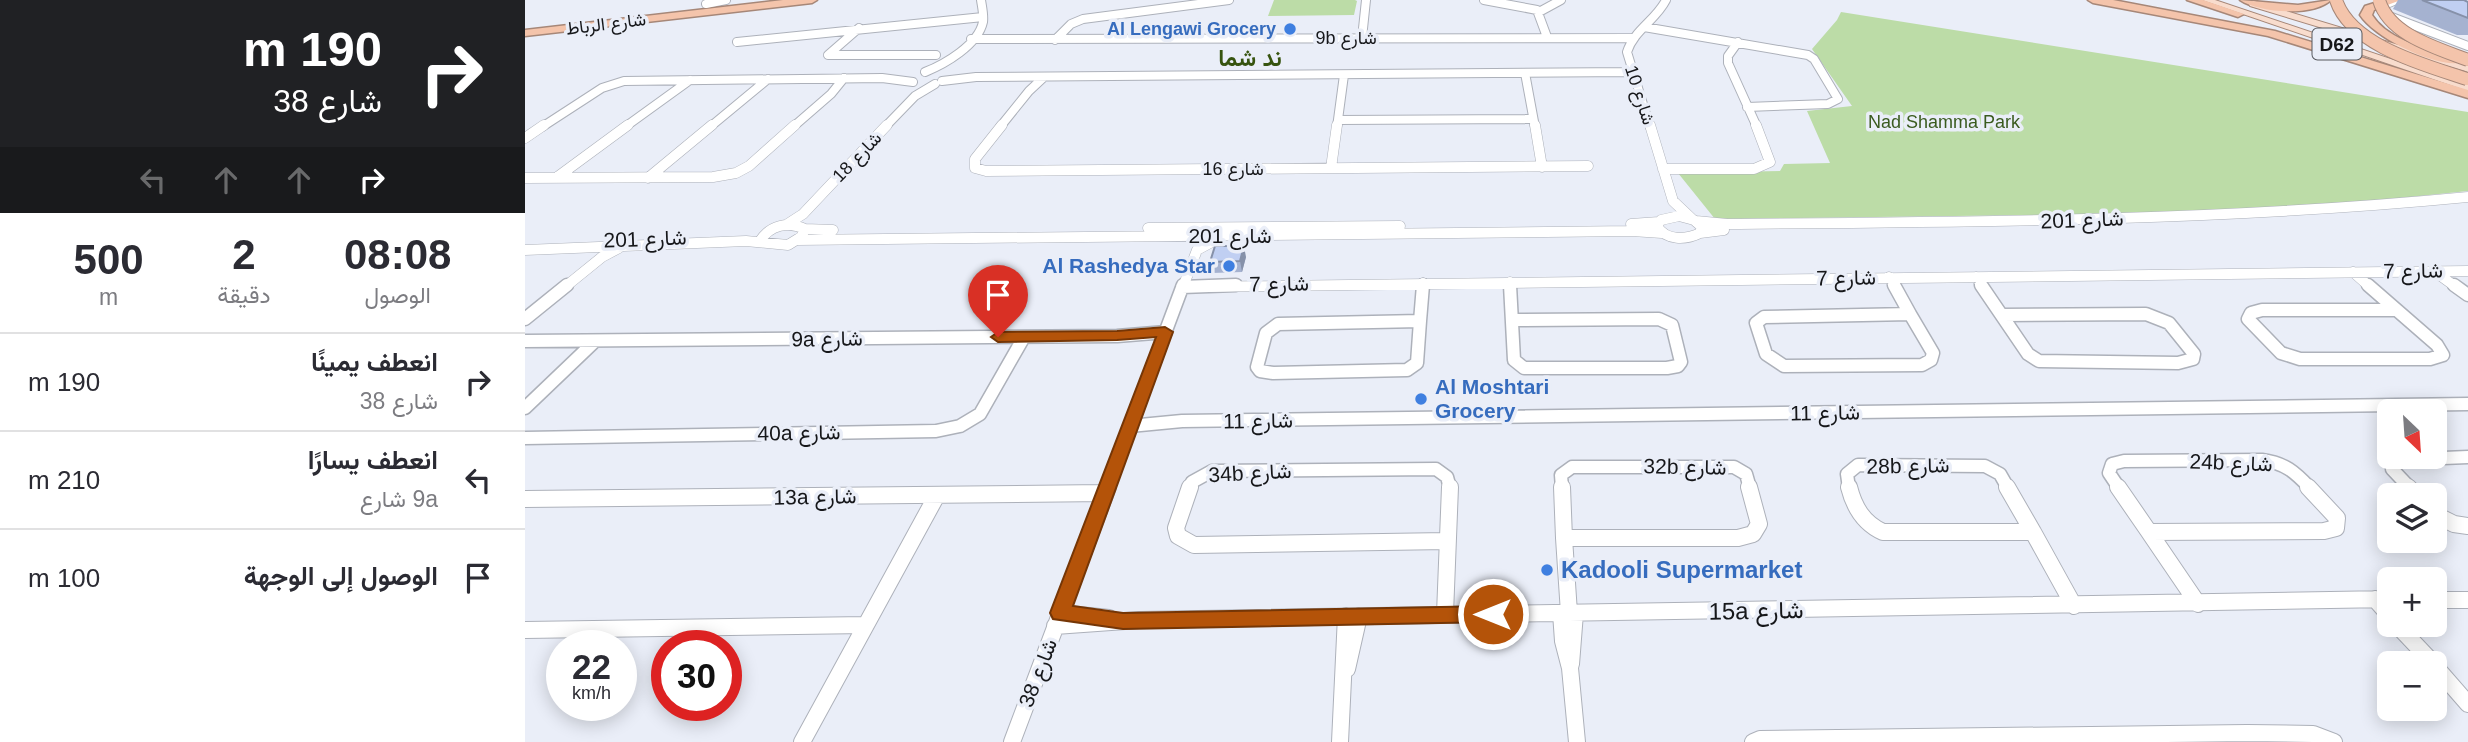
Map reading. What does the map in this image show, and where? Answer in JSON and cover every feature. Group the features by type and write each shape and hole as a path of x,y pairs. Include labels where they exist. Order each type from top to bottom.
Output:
{"highway":[{"name":"شارع الرباط","path":"525,25 744,0"},
{"name":"شارع الرباط","path":"525,33 812,0"},
{"path":"2093,0 2250,28 2468,94"},
{"path":"2192,0 2297,31"},
{"path":"2245,0 2294,7 2313,6 2326,0"},
{"path":"2336,0 2338,12 2370,39 2411,59 2468,76"},
{"path":"2379,0 2385,16 2402,29 2468,60"},
{"path":"2399,2 2369,8 2366,15 2370,23 2468,76"}],"main road":[{"name":"D62","path":"2206,0 2297,31 2468,76"},
{"name":"D62","path":"2238,0 2468,76"}],"street":[{"path":"706,4 726,0"},
{"path":"914,82 924,73 952,58 981,27 981,0"},
{"path":"1058,40 1073,23 1086,19 1229,0"},
{"path":"1483,0 1537,10 1554,6 1561,0"},
{"name":"شارع 10","path":"1666,0 1662,9 1631,40 1627,52 1674,201 1694,220"},
{"path":"1359,38 1367,1"},
{"path":"2399,2 2397,12 2436,34"},
{"path":"2399,2 2382,6 2385,12 2397,19 2468,46"},
{"path":"1537,10 1544,37"},
{"path":"737,43 983,17"},
{"path":"1645,26 1811,57 1838,97 1835,103 1828,104 1747,105"},
{"path":"859,28 828,55 936,55"},
{"name":"9b شارع","path":"970,40 1600,36 1631,40"},
{"path":"1664,171 1754,169 1770,163 1771,159 1728,63 1737,45"},
{"path":"939,83 950,77 952,58"},
{"path":"525,137 609,85 634,80 882,78 949,72 976,77"},
{"path":"1530,73 1538,167"},
{"path":"882,78 939,83 976,77 1632,73"},
{"path":"1327,168 1349,74"},
{"name":"شارع 16","path":"1040,77 975,159 975,168 986,171 1588,166"},
{"path":"831,94 843,78"},
{"path":"525,178 718,177 741,171 831,94 854,78"},
{"path":"553,178 694,79"},
{"path":"645,178 772,79"},
{"path":"911,100 916,91 914,82"},
{"name":"شارع 18","path":"785,226 803,214 911,100 939,83"},
{"path":"1338,118 1533,117"},
{"name":"شارع 201","path":"785,226 1631,225 1679,216 1727,224 2008,222 2174,218 2354,208 2468,197"},
{"path":"1662,233 1658,229 1674,201"},
{"name":"شارع 201","path":"797,240 1632,231 1662,233 1686,239 1700,233 1729,230 2182,223 2363,214 2468,204"},
{"path":"785,226 762,237 771,246 797,240 805,233 803,214"},
{"path":"1694,220 1702,227 1700,233"},
{"path":"1186,236 1197,250 1223,236"},
{"name":"شارع 201","path":"525,242 762,237"},
{"name":"شارع 201","path":"525,250 762,237"},
{"path":"526,319 602,257 623,246"},
{"path":"602,257 609,247"},
{"name":"شارع 38","path":"1012,742 1197,250"},
{"path":"2434,271 2468,295"},
{"name":"شارع 7","path":"1183,285 2468,271"},
{"path":"2353,272 2437,345 2443,355 2430,359 2300,359 2281,353 2248,319 2248,315 2255,311 2395,310"},
{"path":"1889,277 1911,314 1933,353 1931,360 1922,365 1793,368 1779,365 1767,358 1756,323 1771,317 1911,314"},
{"path":"1976,277 2028,354 2048,363 2178,363 2193,359 2194,354 2169,323 2147,314 2002,315"},
{"path":"1510,282 1514,360 1524,368 1667,368 1681,362 1672,325 1659,318 1514,320"},
{"path":"1421,321 1278,324 1266,333 1257,367 1273,373 1407,370 1417,363 1418,358 1421,321 1423,283"},
{"name":"9a شارع","path":"529,343 1164,335"},
{"name":"40a شارع","path":"525,438 944,430 980,414 1024,337"},
{"path":"525,408 593,343"},
{"name":"شارع 11","path":"1132,422 2468,404"},
{"path":"2405,483 2392,469 2394,460 2468,457"},
{"name":"24b شارع","path":"2149,532 2324,531 2336,528 2338,524 2332,512 2294,471 2270,460 2124,461 2112,464 2109,473 2149,532 2198,604"},
{"name":"28b شارع","path":"2033,532 1893,534 1876,531 1863,521 1847,474 1858,465 1985,466 2000,474 2033,532 2074,606"},
{"name":"32b شارع","path":"1564,538 1738,538 1753,534 1759,524 1747,474 1734,467 1572,467 1561,475 1564,538 1568,613 1563,641 1570,668 1577,742"},
{"name":"34b شارع","path":"1445,614 1449,480 1446,474 1436,469 1212,471 1192,482 1176,528 1178,536 1194,545 1447,541"},
{"name":"13a شارع","path":"525,499 1105,493"},
{"path":"802,742 937,495"},
{"path":"2447,520 2468,526"},
{"name":"15a شارع","path":"1058,620 2377,599"},
{"path":"2447,600 2468,600"},
{"path":"1339,742 1353,616"},
{"path":"525,630 866,625"},
{"path":"2408,637 2422,651"},
{"path":"2447,680 2468,704"},
{"path":"1753,742 1760,739 2247,733 2313,734 2334,742"}],"green space":[{"path":"1274,0 1357,1 1354,15 1268,16"},
{"name":"Nad Shamma Park","path":"1841,12 2468,112 2468,191 2263,212 1715,219 1678,173 1780,171 1784,164 1830,163 1807,111 1852,106 1812,49"}],"building":[{"path":"2422,0 2464,0 2468,2 2468,18"},
{"path":"1215,246 1244,246 1240,261 1210,262"}],"place":[{"name":"Al Lengawi Grocery","path":"1290,29"},
{"name":"Al Rashedya Star","path":"1229,266"},
{"name":"Al Moshtari Grocery","path":"1421,399"},
{"name":"Kadooli Supermarket","path":"1547,570"}],"district":[{"name":"ند شما","path":"1250,58"}],"route":[{"path":"998,337 1117,336 1165,332 1060,613 1103,616 1123,621 1493,614"}]}
